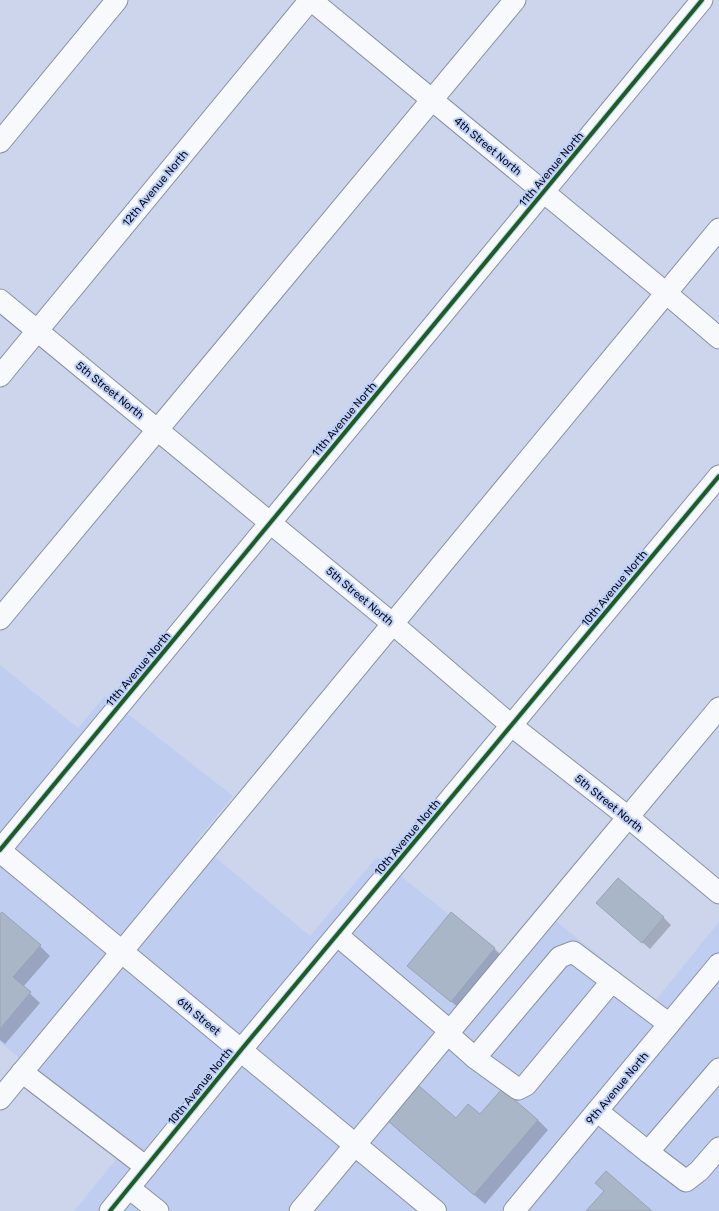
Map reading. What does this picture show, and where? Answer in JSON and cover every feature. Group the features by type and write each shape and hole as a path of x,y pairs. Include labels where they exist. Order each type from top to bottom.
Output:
{"main road":[{"name":"6th Street","path":"0,850 435,1211"}],"street":[{"path":"0,142 117,0"},
{"name":"4th Street North","path":"311,0 719,338"},
{"name":"12th Avenue North","path":"0,376 311,0"},
{"path":"0,619 515,0"},
{"name":"11th Avenue North","path":"0,850 702,0"},
{"path":"0,1099 719,229"},
{"name":"5th Street North","path":"0,300 393,624 512,726 628,817 719,893"},
{"name":"10th Avenue North","path":"110,1211 241,1050 719,476"},
{"path":"300,1211 719,708"},
{"path":"337,935 449,1032 476,1058 518,1089 526,1086 612,981"},
{"path":"476,1058 560,956 573,952 669,1024"},
{"name":"9th Avenue North","path":"514,1211 719,964"},
{"path":"648,1152 719,1069"},
{"path":"22,1072 146,1167"},
{"path":"597,1111 686,1181 699,1171 719,1148"},
{"path":"129,1188 158,1211"}],"shaded area":[{"path":"0,665 78,728 105,696 233,796 196,841 310,936 377,857 502,957 541,909 655,1001 719,922 719,1211 74,1211 127,1146 0,1042"}],"building":[{"path":"618,878 664,917 642,943 596,903"},
{"path":"2,912 41,945 13,977 31,992 0,1029 0,914"},
{"path":"451,912 495,948 451,1002 407,966"},
{"path":"418,1085 456,1118 468,1104 480,1114 502,1089 538,1120 474,1195 388,1121"},
{"path":"606,1171 652,1211 586,1211 604,1191 595,1183"}],"cycle path":[{"path":"0,850 702,0"},
{"path":"110,1211 241,1050 719,476"}]}
